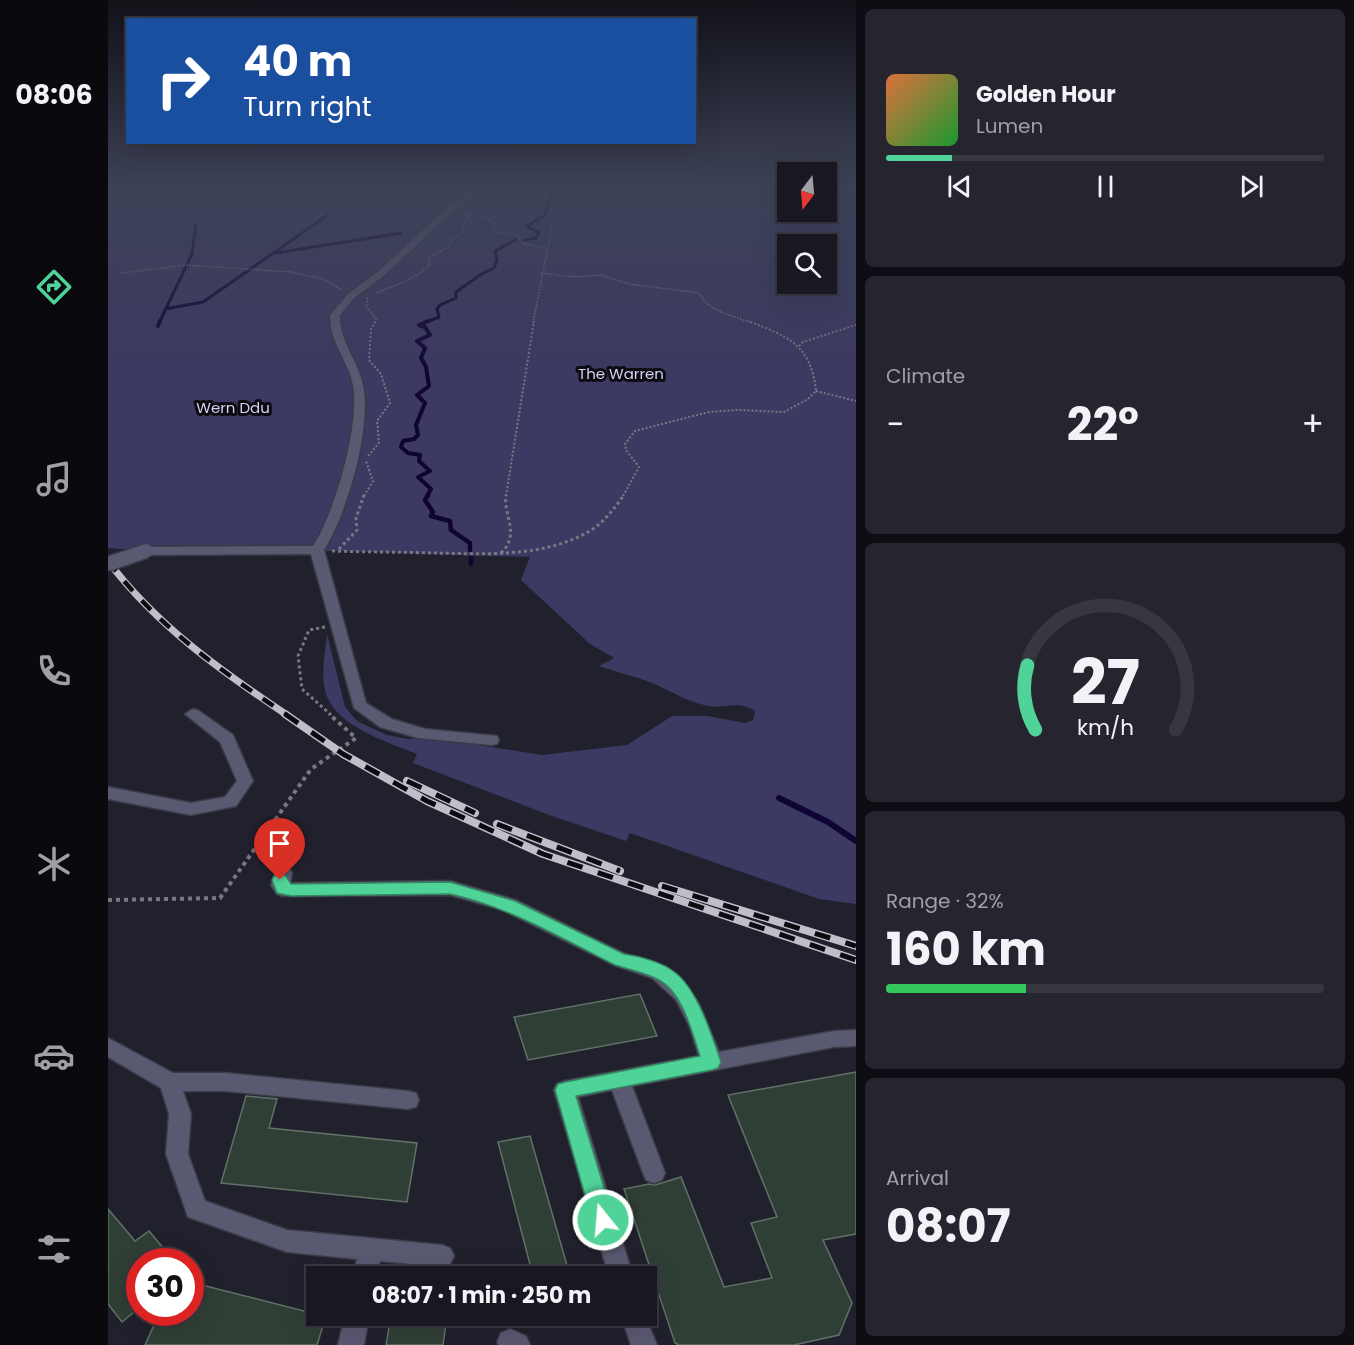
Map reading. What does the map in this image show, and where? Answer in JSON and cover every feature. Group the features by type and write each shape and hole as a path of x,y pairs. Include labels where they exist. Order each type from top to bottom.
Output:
{"street":[{"path":"317,550 329,534 342,490 362,400 359,385 338,338 334,321 340,307 351,296 409,249"},
{"path":"108,564 146,551 317,550"},
{"path":"317,550 359,705 386,723 424,734 491,740"},
{"path":"108,793 191,809 230,802 245,781 226,739 193,714"},
{"path":"283,873 280,885 283,889 450,888 509,905 621,960 633,962 667,976 683,993 702,1032 712,1062"},
{"path":"618,1266 565,1090 834,1039 856,1038"},
{"path":"108,1047 171,1082 225,1082 408,1100"},
{"path":"619,1080 654,1173"},
{"path":"171,1082 180,1114 177,1154 196,1209 287,1241 442,1256"},
{"path":"367,1266 371,1249"},
{"path":"351,1345 355,1326"},
{"path":"637,1326 644,1345"}],"path":[{"path":"338,551 357,530 356,518 364,495 373,481 365,459 379,443 376,422 390,403 381,374 369,360 370,329 375,325 376,319 366,306 367,298 419,277 430,264 428,258 443,249"},
{"path":"500,555 510,544 513,527 505,502 547,249"},
{"path":"121,273 172,265 291,272 323,279 351,296"},
{"path":"541,273 576,277 602,275 629,284 699,293 704,303 711,308 785,335 799,346 815,381 816,391"},
{"path":"799,346 803,342 856,325"},
{"path":"317,550 500,555 567,540 589,532 604,521 638,472 639,467 626,450 625,444 635,431 722,410 784,412 808,399 816,391"},
{"path":"816,391 856,401"},
{"path":"108,900 220,898 311,769 356,738 302,688 298,656 309,630 338,624"}],"green space":[{"path":"108,249 777,249 777,294 837,294 837,249 856,249 856,904 819,899 630,833 626,841 549,815 413,763 417,754 377,738 350,723 330,703 325,690 323,677 327,634 345,707 357,721 387,735 408,739 441,739 542,755 627,745 672,716 708,716 744,723 753,720 755,711 737,705 715,707 702,705 650,682 599,666 614,658 590,644 521,580 530,557 338,551 146,551 108,548"}],"building":[{"path":"640,994 657,1036 528,1060 514,1017"},
{"path":"856,1072 856,1234 823,1240 852,1303 839,1335 794,1345 679,1345 675,1343 657,1289 657,1266 650,1266 624,1189 655,1185 681,1177 724,1287 772,1278 751,1223 777,1217 728,1095"},
{"path":"246,1096 277,1099 269,1128 417,1143 407,1202 221,1183"},
{"path":"530,1136 567,1266 530,1266 498,1142"},
{"path":"108,1209 135,1241 149,1231 163,1248 126,1248 126,1319 122,1322 108,1304"},
{"path":"204,1286 306,1311 306,1326 323,1326 317,1345 145,1345 154,1326 204,1326"},
{"path":"389,1326 446,1326 443,1345 386,1345"}],"waterway":[{"path":"166,309 193,249"},
{"path":"166,309 203,302 279,249"},
{"path":"276,253 302,249"},
{"path":"424,323 439,317 437,309 440,305 456,298 456,292 494,268 497,260 495,251 499,249"},
{"path":"159,323 166,309"},
{"path":"158,326 160,321"},
{"path":"427,496 431,489 418,477 430,471 419,461 420,455 408,453 401,447 403,441 414,439 418,435 416,425 425,403 417,395 429,386 426,367 421,358 425,348 417,341 430,335 425,327 419,325 428,321"},
{"path":"428,495 425,500 433,512 431,516 450,521 451,530 470,543 470,550"},
{"path":"471,558 471,564"},
{"path":"779,798 828,822 856,841"}],"railway":[{"path":"108,561 147,606 191,646 287,715"},
{"path":"285,714 343,754 427,801 543,854 856,960"},
{"path":"407,781 475,813"},
{"path":"497,824 620,871"},
{"path":"662,886 856,946"}],"route":[{"path":"280,880 283,889 291,890 450,888 476,894 509,905 621,960 633,962 667,976 683,993 702,1032 712,1062 565,1090 603,1220"}],"park label":[{"name":"The Warren","path":"621,374"},
{"name":"Wern Ddu","path":"233,408"}]}
